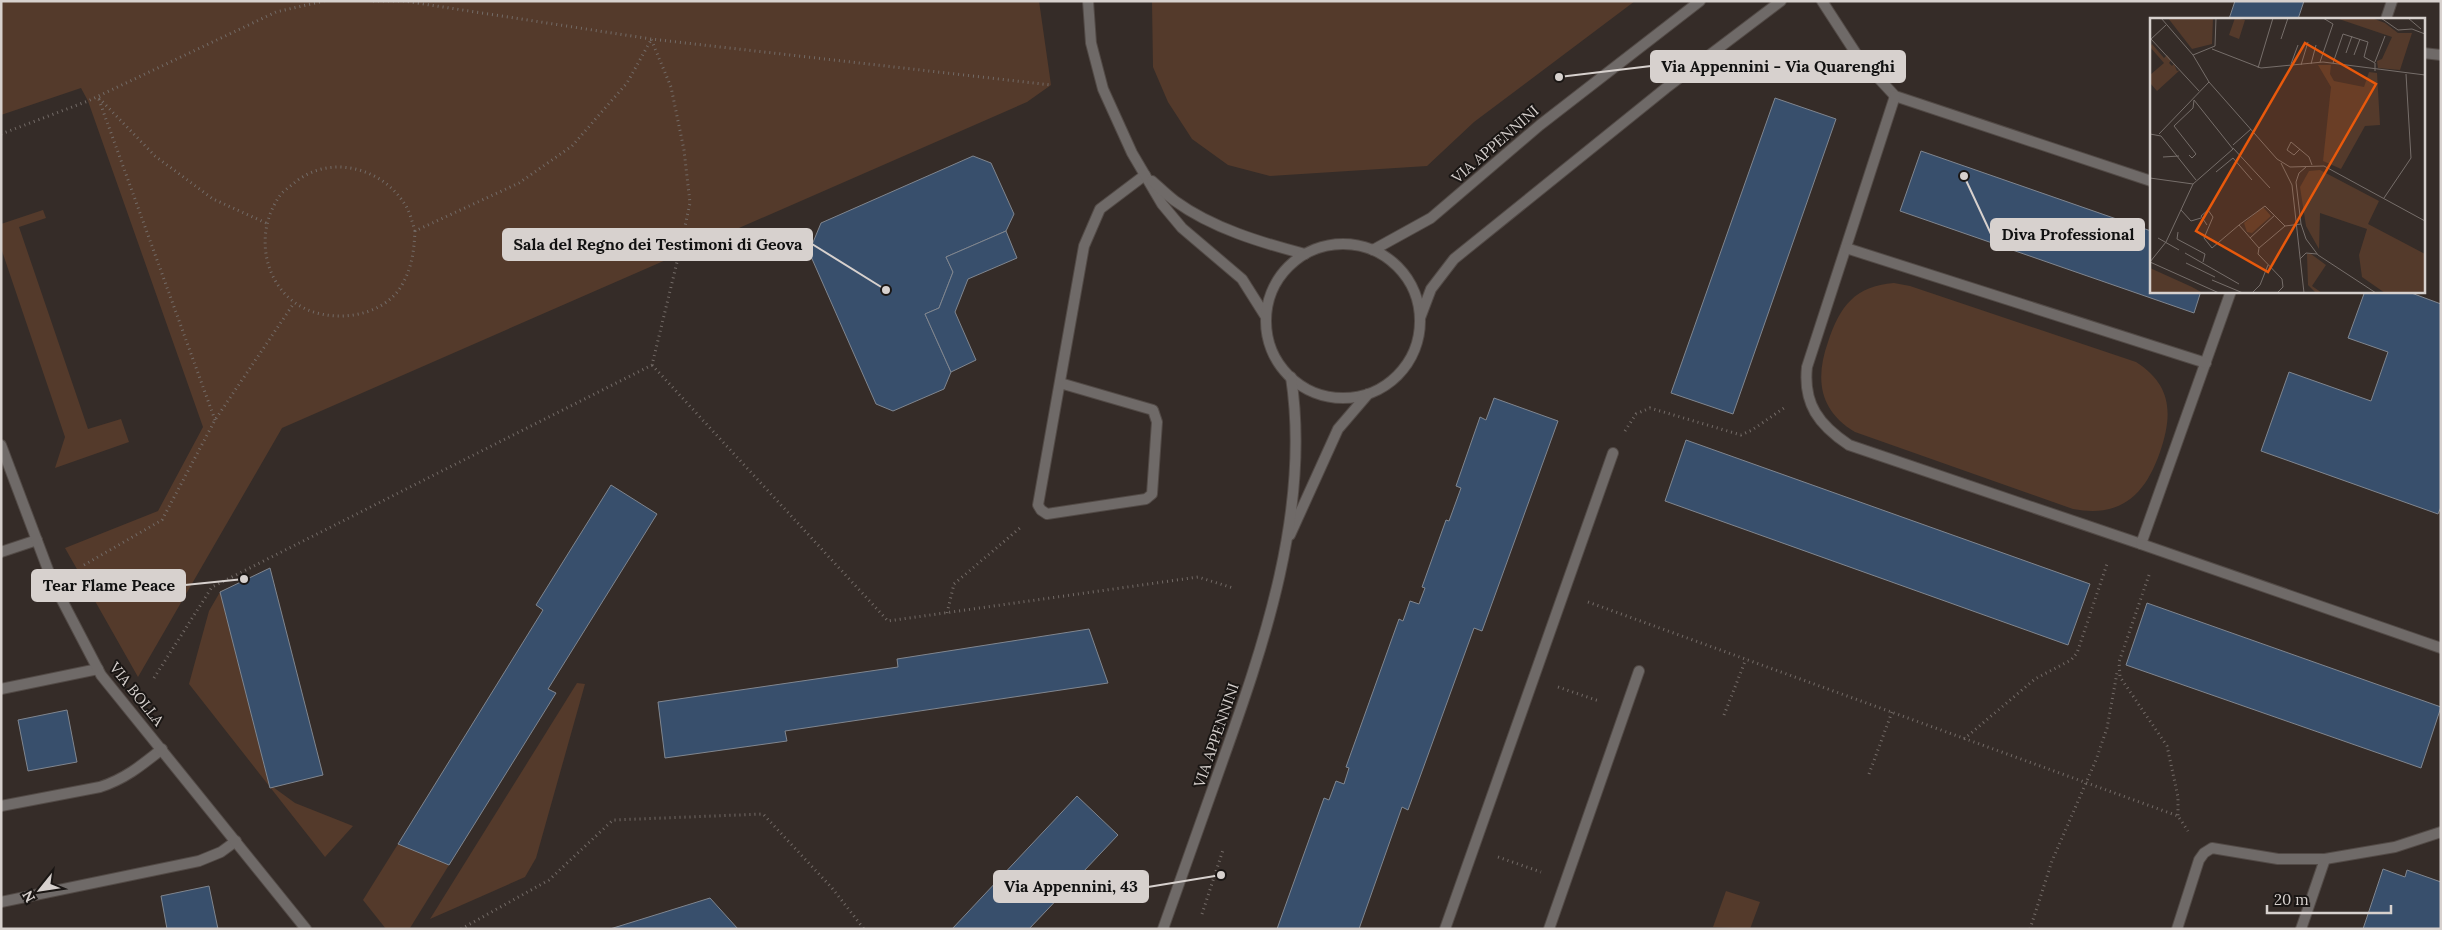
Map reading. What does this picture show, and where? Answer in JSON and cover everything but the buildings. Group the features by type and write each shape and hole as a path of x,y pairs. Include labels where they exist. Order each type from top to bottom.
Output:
{"street":[{"path":"1088,1 1092,43 1103,89 1116,121 1145,174 1162,204 1182,228 1242,279 1266,317"},
{"name":"VIA APPENNINI","path":"1373,250 1431,218 1540,125 1700,1"},
{"name":"VIA APPENNINI","path":"1291,377 1305,388 1332,397 1350,398 1368,394 1384,386 1404,368 1417,344 1420,318 1431,289 1454,260 1666,88 1781,1"},
{"path":"1822,1 1857,55 1895,96 2150,181"},
{"path":"2386,18 2392,1"},
{"path":"2424,53 2441,55"},
{"path":"1895,96 1807,367 1805,386 1810,403 1821,421 1832,433 1849,444 2441,648"},
{"path":"1145,174 1176,202 1211,221 1269,245 1305,254"},
{"path":"1060,384 1153,410 1157,422 1152,494 1146,499 1047,514 1038,505 1084,246 1100,209 1145,174"},
{"path":"1291,377 1273,354 1268,336 1266,317 1270,298 1277,281 1289,266 1305,254 1333,244 1354,245 1373,250"},
{"path":"1846,248 2206,363"},
{"name":"VIA APPENNINI","path":"1373,250 1390,260 1409,282 1417,299 1420,318"},
{"path":"2141,544 2231,292"},
{"name":"VIA APPENNINI","path":"1164,929 1247,693 1260,651 1285,547 1294,480 1296,423 1291,377"},
{"name":"VIA APPENNINI","path":"1285,547 1338,430 1368,394"},
{"name":"VIA BOLLA","path":"1,445 53,584 98,670 306,929"},
{"path":"1445,929 1613,453"},
{"path":"1,552 37,540"},
{"path":"1,689 98,670"},
{"path":"1549,929 1638,671"},
{"path":"1,806 100,787 128,776 162,749"},
{"path":"2177,929 2199,860 2204,853 2212,848 2278,860 2326,858 2388,849 2441,832"},
{"path":"1,902 199,861 221,852 236,841"},
{"path":"2301,929 2326,858"}],"path":[{"path":"1,134 98,97 276,12 324,1"},
{"path":"373,1 404,2 652,39 1050,85"},
{"path":"415,231 519,183 572,146 627,83 652,39"},
{"path":"154,678 212,587 652,365 690,203 684,150 671,88 652,39"},
{"path":"98,97 156,156 213,199 266,223"},
{"path":"98,97 215,420"},
{"path":"329,167 358,168 385,181 405,203 415,231 413,261 401,287 379,307 351,317 322,315 294,303 274,281 264,252 266,223 279,196 301,177 329,167"},
{"path":"84,565 162,520 215,420 294,303"},
{"path":"652,365 888,621 1198,577 1232,588"},
{"path":"1613,453 1630,421 1636,414 1650,408 1741,435 1752,430 1807,391"},
{"path":"947,612 954,584 1041,510"},
{"path":"1964,739 2035,678 2071,660 2077,653 2116,536"},
{"path":"2030,929 2052,861 2086,783 2106,728 2119,662 2158,550"},
{"path":"1564,594 2178,816"},
{"path":"1724,715 1746,659"},
{"path":"2118,670 2120,677 2167,746 2178,797 2178,816 2204,853"},
{"path":"1534,678 1625,710"},
{"path":"1868,774 1892,712"},
{"path":"461,929 549,880 613,820 763,814 832,888 864,929"},
{"path":"1474,848 1566,881"},
{"path":"1202,914 1223,849"}],"shaded area":[{"path":"1,1 1039,1 1051,85 1027,102 282,428 138,677 65,548 158,511 203,427 88,101 81,88 1,115"},
{"path":"1152,1 1635,1 1474,122 1427,166 1270,176 1228,165 1192,139 1168,102 1153,67"},
{"path":"43,210 46,218 19,227 88,429 121,419 129,442 55,468 65,437 1,248 1,224"},
{"path":"1894,283 1910,286 2136,362 2148,371 2157,380 2163,391 2168,413 2160,452 2147,480 2139,491 2129,500 2105,510 2073,509 1855,432 1843,423 1827,404 1823,393 1822,369 1828,342 1838,318 1851,300 1869,288"},
{"path":"220,592 270,787 189,684 209,611"},
{"path":"577,683 585,684 536,858 525,877 430,919"},
{"path":"273,787 295,803 353,826 325,857 271,788"},
{"path":"398,844 449,865 410,928 386,929 363,900"},
{"path":"1726,891 1760,902 1750,929 1713,927"}],"place":[{"name":"Via Appennini - Via Quarenghi","path":"1559,77"},
{"name":"Diva Professional","path":"1964,176"},
{"name":"Sala del Regno dei Testimoni di Geova","path":"886,290"},
{"name":"Tear Flame Peace","path":"244,579"},
{"name":"Via Appennini, 43","path":"1221,875"}]}
